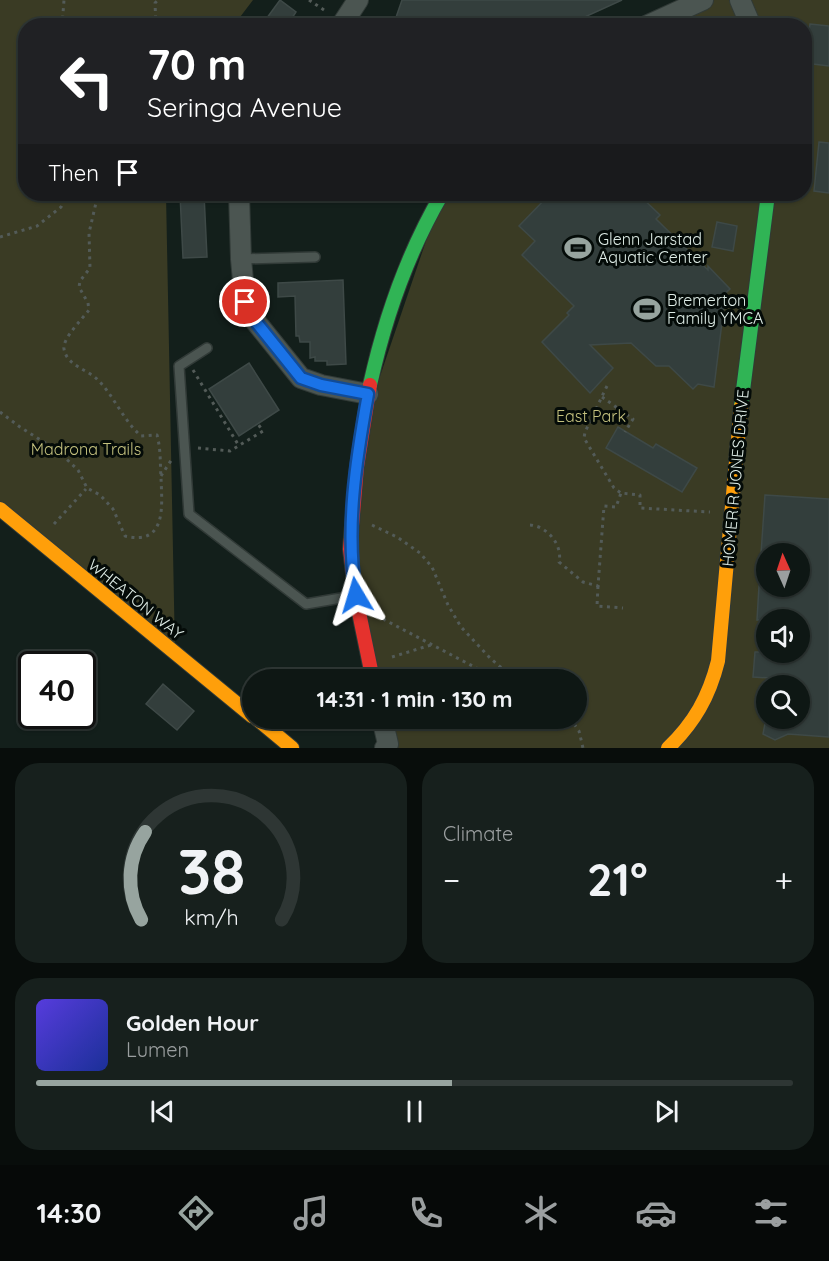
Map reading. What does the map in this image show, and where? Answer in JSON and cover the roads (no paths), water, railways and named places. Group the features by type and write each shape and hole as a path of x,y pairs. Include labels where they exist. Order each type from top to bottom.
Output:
{"street":[{"path":"348,18 358,0"},
{"path":"664,18 703,0"},
{"path":"740,0 748,18"},
{"path":"239,201 245,302 256,322 301,378 321,385 368,394"},
{"path":"371,669 356,601 350,548 351,517 361,432 368,394 396,289 418,237 438,201"},
{"name":"HOMER R JONES DRIVE","path":"668,748 700,711 716,674 721,645 743,387 767,201"},
{"name":"WHEATON WAY","path":"0,509 242,708"},
{"path":"269,729 292,748"},
{"path":"385,729 391,747"}],"lane":[{"path":"241,259 315,256"},
{"path":"207,348 178,366 189,514 306,604 356,601"}],"place":[{"name":"Glenn Jarstad Aquatic Center","path":"578,248"},
{"name":"Bremerton Family YMCA","path":"647,309"}],"park label":[{"name":"East Park","path":"591,416"},
{"name":"Madrona Trails","path":"86,449"}]}
